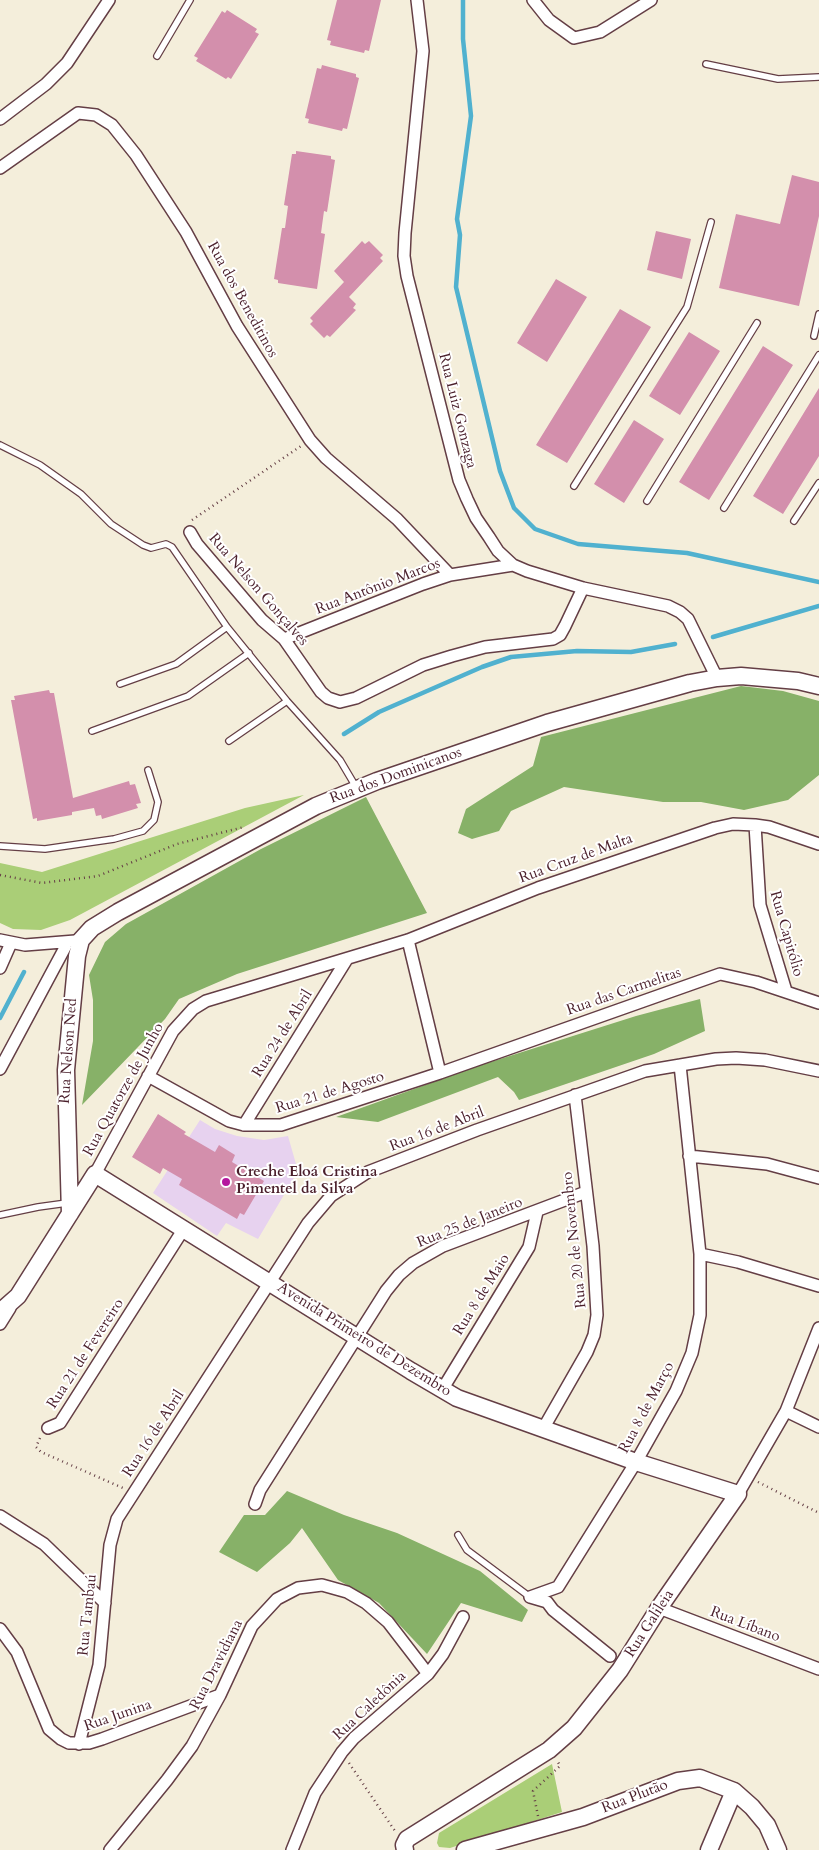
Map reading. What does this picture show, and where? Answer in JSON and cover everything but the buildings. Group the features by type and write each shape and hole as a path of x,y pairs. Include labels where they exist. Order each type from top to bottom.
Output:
{"street":[{"path":"0,119 46,84 67,63 108,0"},
{"name":"Rua Luiz Gonzaga","path":"417,0 424,51 405,233 407,276 459,480 476,518 498,551 513,565 527,572 583,588 668,606 680,612 688,619 717,678"},
{"path":"533,0 549,20 574,38 600,32 651,0"},
{"name":"Rua dos Beneditinos","path":"0,168 78,113 96,115 112,126 136,155 186,232 237,326 310,440 326,458 397,519 450,575"},
{"name":"Rua Nelson Gonçalves","path":"190,532 197,544 248,603 284,639 321,692 334,701 346,702 423,666 452,656 486,647 553,639 560,635 583,588"},
{"name":"Rua Antônio Marcos","path":"284,639 450,575 513,565"},
{"name":"Rua dos Dominicanos","path":"75,941 106,918 316,806 357,789 547,723 690,683 717,678 741,676 790,680 819,686"},
{"name":"Rua Cruz de Malta","path":"347,958 408,940 538,888 687,836 733,824 755,824 819,844"},
{"name":"Rua Capitólio","path":"755,824 760,905 786,991"},
{"path":"408,940 440,1073"},
{"path":"0,968 6,942 75,941"},
{"path":"0,1069 75,941"},
{"name":"Rua Nelson Ned","path":"70,1208 67,1162 66,1070 77,956 75,941"},
{"name":"Rua Quatorze de Junho","path":"95,1174 173,1031 193,1008 224,995 347,958"},
{"name":"Rua 24 de Abril","path":"244,1125 347,958"},
{"name":"Rua das Carmelitas","path":"440,1073 720,974 786,991 819,1003"},
{"name":"Rua 16 de Abril","path":"134,1493 271,1283 297,1239 318,1209 349,1183 368,1172 404,1158 645,1071 716,1059 736,1058 765,1060 819,1071"},
{"name":"Rua 8 de Março","path":"530,1597 558,1587 636,1462 676,1391 692,1353 700,1315 700,1254 680,1065"},
{"name":"Rua 21 de Agosto","path":"148,1076 214,1114 244,1125 270,1126 294,1122 440,1073"},
{"name":"Rua 20 de Novembro","path":"543,1429 594,1336 597,1315 597,1286 575,1095"},
{"path":"689,1156 768,1164 819,1178"},
{"path":"67,1162 80,1174 95,1174"},
{"path":"0,1324 70,1208 95,1174"},
{"name":"Avenida Primeiro de Dezembro","path":"95,1174 442,1390 636,1462 738,1494"},
{"name":"Rua 25 de Janeiro","path":"255,1504 260,1490 386,1291 413,1262 443,1246 586,1192"},
{"name":"Rua 8 de Maio","path":"442,1390 529,1247 537,1212"},
{"name":"Rua 21 de Fevereiro","path":"48,1428 60,1423 183,1230"},
{"path":"700,1254 738,1262 819,1286"},
{"path":"0,1312 18,1296"},
{"name":"Rua Galileia","path":"404,1847 407,1839 550,1750 590,1710 620,1670 659,1608 738,1494 786,1411 819,1328"},
{"path":"786,1411 819,1427"},
{"name":"Rua Tambaú","path":"79,1744 99,1665 113,1533 117,1519 134,1493"},
{"path":"0,1516 44,1544 105,1603"},
{"name":"Rua Dravidiana","path":"110,1850 192,1746 220,1695 252,1626 277,1599 298,1588 322,1585 347,1592 366,1603 388,1622 428,1674"},
{"path":"530,1597 547,1602 553,1610 610,1656"},
{"name":"Rua Líbano","path":"659,1608 819,1669"},
{"name":"Rua Caledônia","path":"292,1850 315,1793 342,1752 354,1738 428,1674 463,1617"},
{"name":"Rua Junina","path":"0,1629 17,1652 49,1729 61,1739 79,1744 102,1739 220,1695"},
{"name":"Rua Plutão","path":"465,1850 583,1817 678,1781 700,1778 734,1791 767,1825 778,1850"},
{"path":"708,1850 734,1791"}],"lane":[{"path":"158,56 190,0"},
{"path":"706,64 778,79 819,77"},
{"path":"574,486 687,307 711,222"},
{"path":"814,336 819,314"},
{"path":"647,501 757,322"},
{"path":"724,508 819,355"},
{"path":"0,445 48,471 80,494 111,524 143,545 151,548 166,544 172,547 227,626 287,701 340,760 357,789"},
{"path":"794,521 819,483"},
{"path":"120,684 176,664 227,626"},
{"path":"92,730 188,696 249,653"},
{"path":"229,741 287,701"},
{"path":"0,846 45,849 114,839 142,831 154,820 157,807 148,770"},
{"path":"0,1215 38,1207 70,1208"},
{"path":"458,1535 467,1550 530,1597"}],"path":[{"name":"Rua Nelson Gonçalves","path":"190,532 188,528 190,521 310,440"},
{"path":"0,876 42,883 98,876 177,844 246,826 255,838"},
{"name":"Rua 21 de Fevereiro","path":"48,1428 36,1445 38,1450 109,1480 134,1493"},
{"path":"748,1476 819,1513"},
{"path":"541,1830 533,1791 560,1766 550,1750"},
{"path":"342,1752 404,1847"}],"shaded area":[{"name":"Creche Eloá Cristina Pimentel da Silva","path":"200,1120 215,1129 237,1136 264,1140 288,1136 298,1171 258,1239 226,1223 217,1236 153,1193"}],"green space":[{"path":"741,686 783,691 819,701 819,775 788,800 744,810 701,802 663,802 564,787 511,811 499,831 472,839 458,833 466,809 533,766 541,737"},
{"path":"304,795 70,920 41,930 13,929 0,923 0,863 42,872 245,808"},
{"path":"366,797 427,913 237,974 179,999 165,1019 82,1105 93,1041 93,1000 89,975 105,942 126,924 261,849"},
{"path":"700,999 705,1031 654,1054 519,1100 514,1092 498,1077 378,1122 336,1117 478,1066 636,1016"},
{"path":"287,1491 344,1515 397,1533 480,1571 528,1610 522,1622 461,1603 427,1654 379,1603 338,1580 302,1528 290,1543 257,1572 219,1552 244,1515 265,1515"},
{"path":"552,1764 562,1812 450,1848 439,1847 437,1843 439,1833"}],"waterway":[{"path":"463,0 463,39 471,116 457,219 460,235 456,287 500,471 514,508 535,529 578,544 687,553 819,582"},
{"path":"713,637 819,606"},
{"path":"344,734 379,712 482,667 511,657 577,651 631,652 675,644"},
{"path":"0,1018 24,972"}],"place":[{"name":"Creche Eloá Cristina Pimentel da Silva","path":"226,1182"}]}
